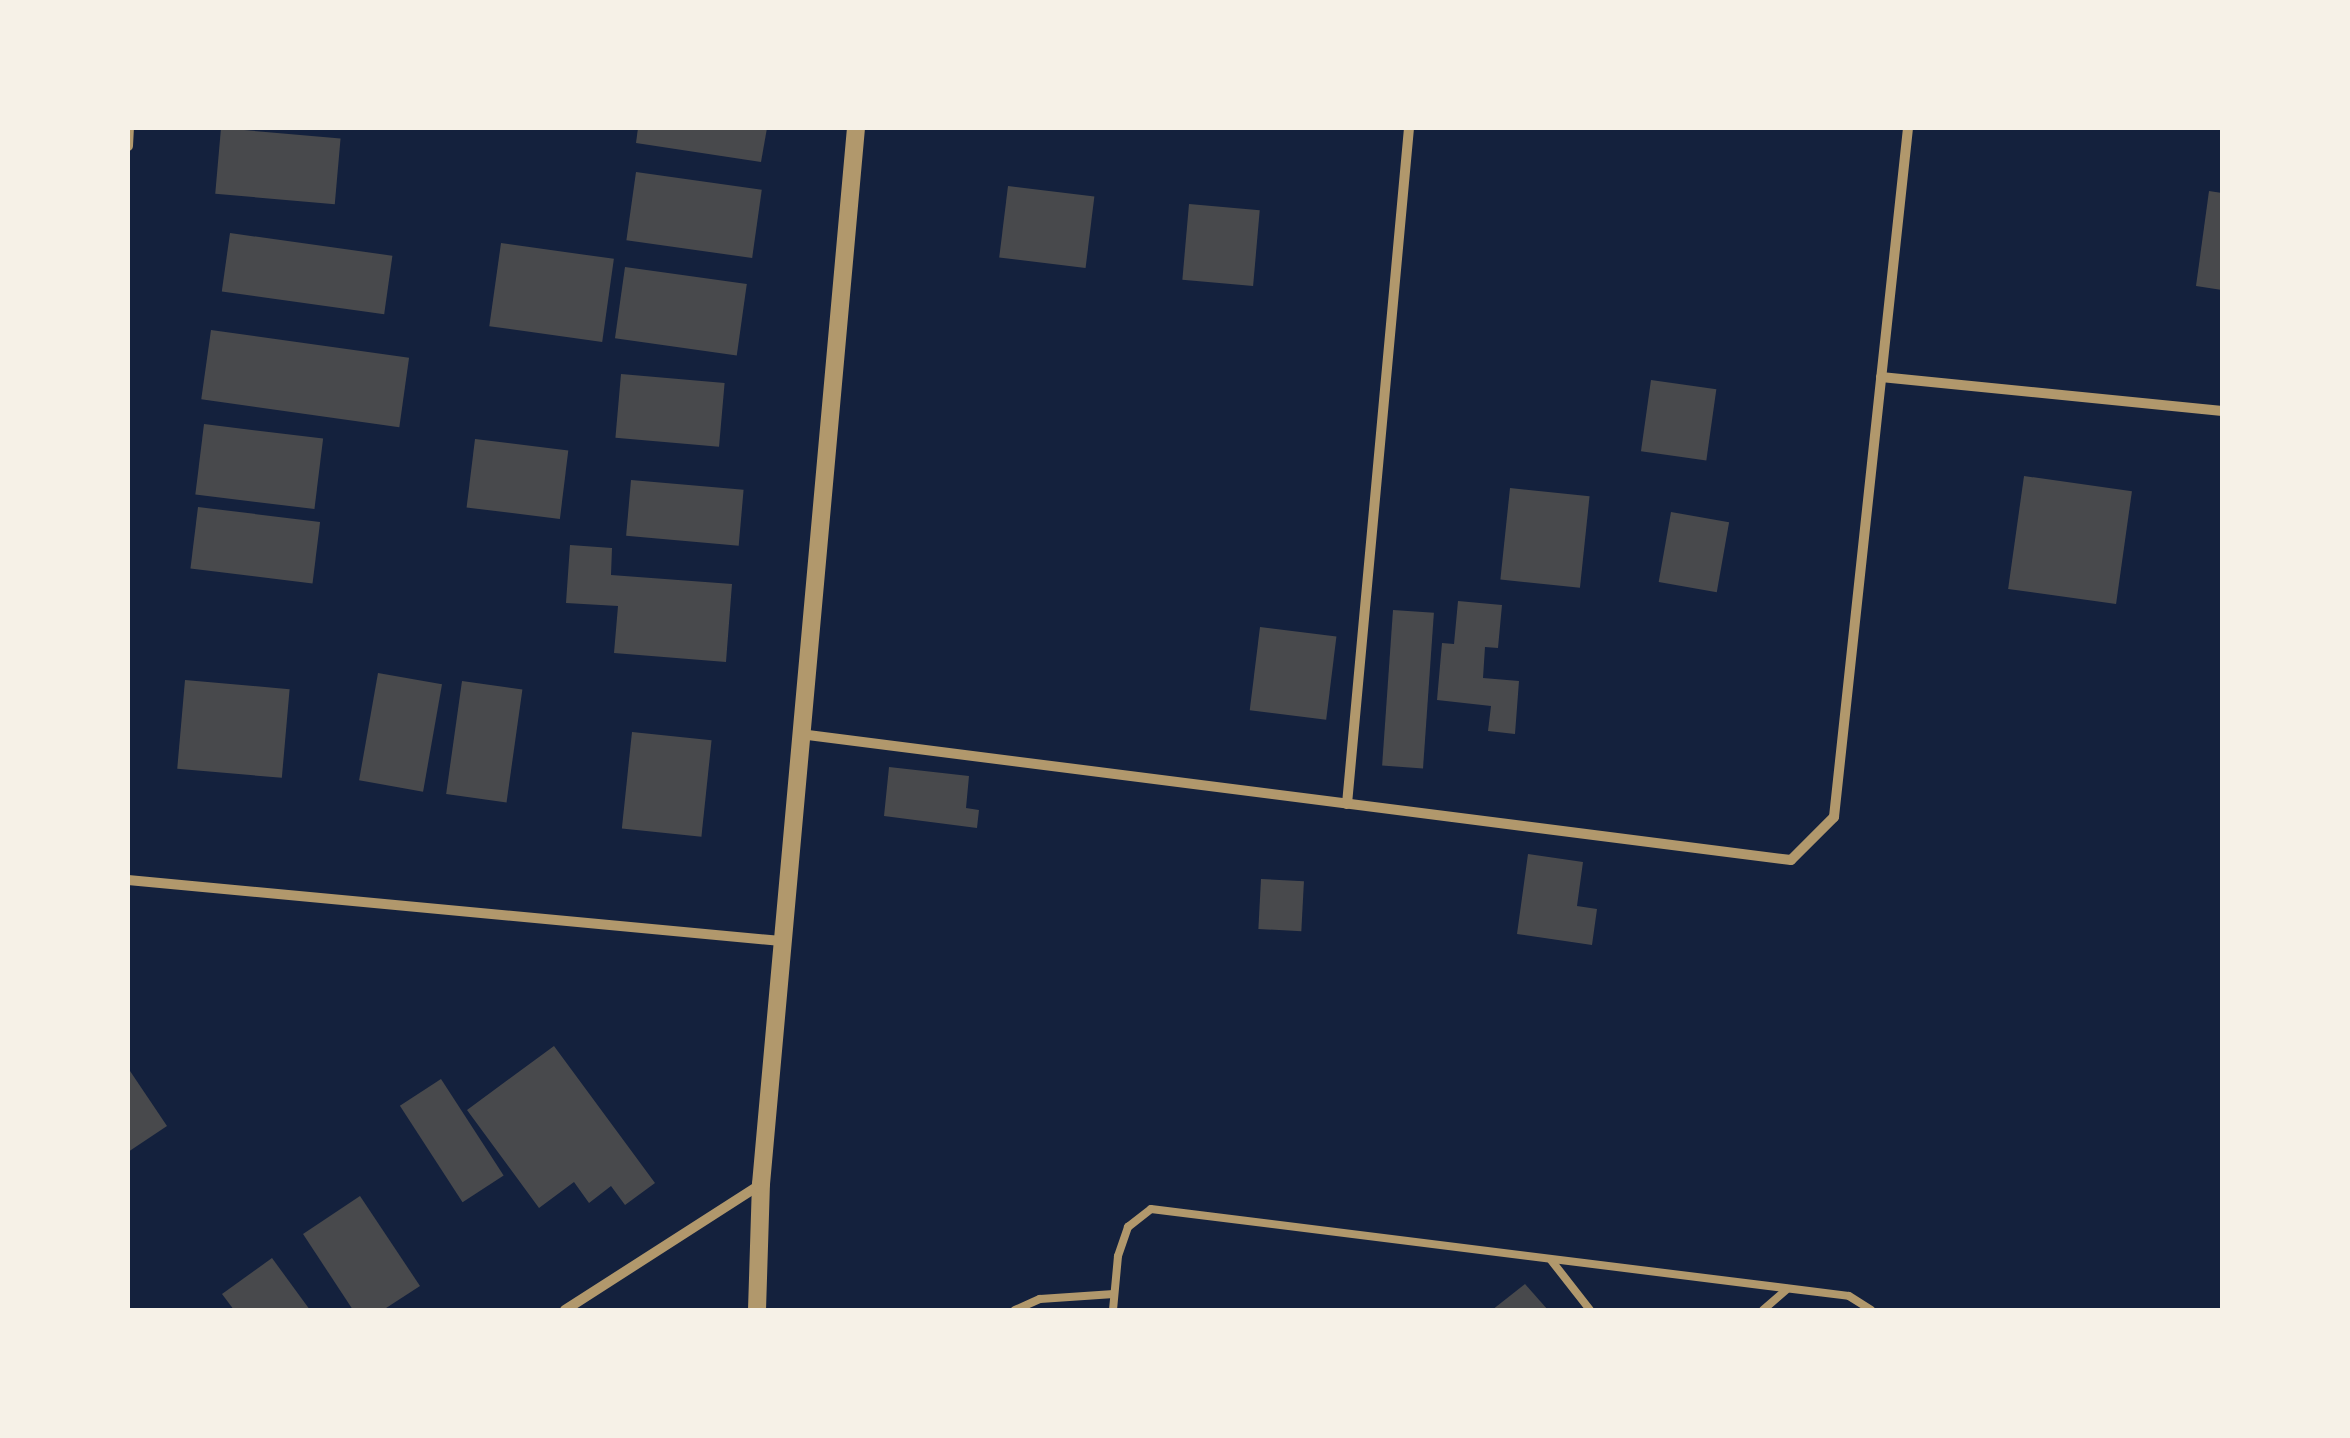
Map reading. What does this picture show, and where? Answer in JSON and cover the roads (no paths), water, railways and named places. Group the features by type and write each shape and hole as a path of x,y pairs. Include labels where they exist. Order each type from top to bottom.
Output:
{"street":[{"path":"128,146 129,128"},
{"path":"758,1310 760,1184 856,128"},
{"path":"1347,804 1409,128"},
{"path":"799,734 1791,860 1834,817 1908,128"},
{"path":"1881,377 2222,411"},
{"path":"128,880 781,941"},
{"path":"565,1310 760,1184"}],"lane":[{"path":"1112,1310 1128,1227 1151,1210 1849,1296 1871,1310"},
{"path":"1551,1260 1590,1310"},
{"path":"1763,1310 1787,1289"},
{"path":"1015,1310 1040,1298 1114,1294"}]}
